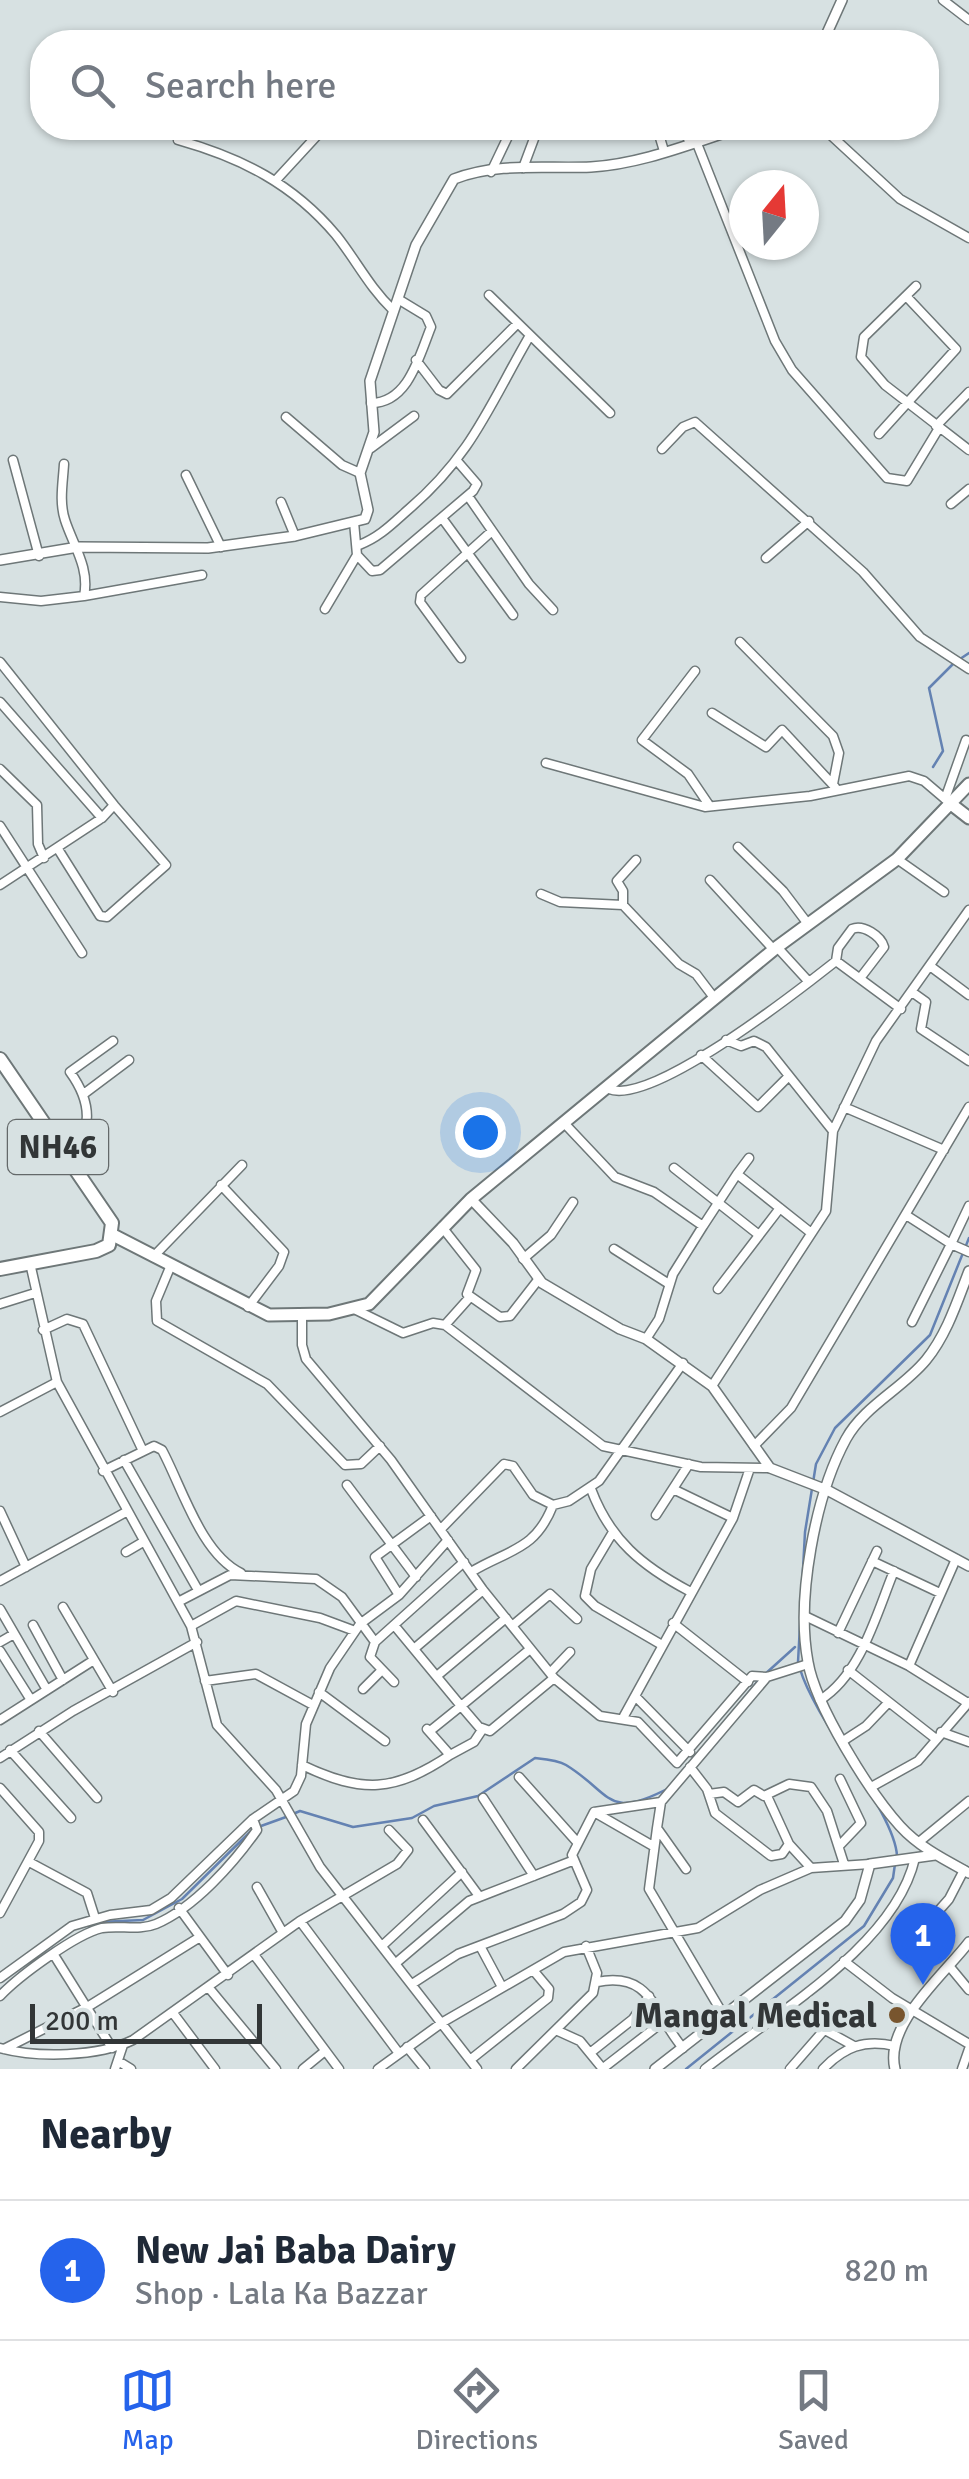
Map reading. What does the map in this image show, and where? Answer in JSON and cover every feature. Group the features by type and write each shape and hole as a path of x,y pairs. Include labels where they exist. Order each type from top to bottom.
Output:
{"highway":[{"name":"NH46","path":"0,1060 112,1224 114,1236"},
{"path":"0,1269 96,1251 109,1246 114,1236"}],"main road":[{"path":"114,1236 269,1315 302,1315 369,1304 471,1199 776,948 897,859 969,784"},
{"path":"948,802 969,818"}],"street":[{"path":"829,30 842,0"},
{"path":"943,0 968,17"},
{"path":"178,140 276,178 338,238 369,284 393,310"},
{"path":"276,178 312,140"},
{"path":"491,172 506,140"},
{"path":"522,168 533,140"},
{"path":"660,140 664,152"},
{"path":"0,560 78,547 221,547 295,536 354,522 368,514 360,473 371,448 370,381 388,339 393,310 416,245 444,190 460,176 522,168 589,167 664,152 700,140"},
{"path":"836,140 900,199 969,238"},
{"path":"693,142 775,341 816,398 887,478 906,481 937,427 969,392"},
{"path":"916,286 864,338 861,357 868,369 907,403 969,450"},
{"path":"489,296 610,413"},
{"path":"879,434 956,349 906,296"},
{"path":"371,402 396,398 431,322 398,299"},
{"path":"416,360 438,390 447,394 516,324"},
{"path":"325,610 358,550 382,534 458,462 486,421 529,337"},
{"path":"371,448 414,416"},
{"path":"286,417 342,465 360,473"},
{"path":"662,449 683,426 695,422 809,520 863,572 920,637 954,663 969,669"},
{"path":"14,460 39,556"},
{"path":"354,522 358,550 372,572 380,570 468,496 477,484 458,462"},
{"path":"64,464 64,520 78,547 84,596"},
{"path":"186,475 221,547"},
{"path":"951,504 969,489"},
{"path":"468,496 552,610"},
{"path":"281,502 295,536"},
{"path":"442,518 469,549 513,615"},
{"path":"766,558 809,520"},
{"path":"461,658 420,602 423,591 492,531"},
{"path":"0,597 40,601 202,575"},
{"path":"740,642 833,736 839,753 835,786"},
{"path":"0,677 3,665"},
{"path":"3,665 166,864 107,918 100,916 58,849"},
{"path":"696,671 642,740 688,774 709,804"},
{"path":"0,702 102,818"},
{"path":"712,713 766,747 782,730 835,786"},
{"path":"546,763 685,802 709,804 810,796 835,786 908,776 924,781 948,802 966,740"},
{"path":"0,769 38,806 38,844 44,858"},
{"path":"0,885 58,849 114,805"},
{"path":"0,826 82,953"},
{"path":"738,847 783,891 808,924"},
{"path":"897,859 944,892"},
{"path":"623,904 624,891 617,882 636,860"},
{"path":"710,880 810,982"},
{"path":"541,894 576,904 623,904 679,964 696,974 715,999"},
{"path":"712,1386 829,1202 833,1131 876,1040 969,910"},
{"path":"610,1088 632,1092 726,1040 836,961 838,948 852,929 860,927 878,937 884,947 860,977"},
{"path":"836,961 901,1008"},
{"path":"930,966 969,995"},
{"path":"912,992 926,1002 921,1030 969,1061"},
{"path":"726,1040 741,1046 758,1042 833,1131"},
{"path":"64,1155 84,1138 85,1093 70,1072 113,1042"},
{"path":"702,1055 758,1108 789,1076"},
{"path":"85,1093 129,1060"},
{"path":"844,1107 944,1150"},
{"path":"754,1446 791,1408 969,1107"},
{"path":"565,1124 615,1177 654,1192 703,1226"},
{"path":"646,1339 659,1320 670,1284 703,1226 749,1158"},
{"path":"153,1257 242,1165"},
{"path":"674,1168 759,1235"},
{"path":"737,1174 810,1232"},
{"path":"221,1185 284,1252 279,1266 248,1307"},
{"path":"471,1199 538,1280 620,1329 646,1339 712,1386 770,1468 790,1480 827,1490 969,1566"},
{"path":"523,1259 552,1235 573,1202"},
{"path":"912,1322 962,1249 969,1206"},
{"path":"718,1289 780,1208"},
{"path":"906,1216 962,1249"},
{"path":"442,1227 476,1270 467,1292 470,1298 506,1318 538,1280"},
{"path":"614,1249 670,1284"},
{"path":"30,1263 56,1382 191,1626 217,1726 283,1799 343,1897 477,2069"},
{"path":"171,1265 156,1301 157,1321 266,1384 345,1465 361,1464 380,1446"},
{"path":"919,1933 949,1899 966,1872 935,1855 900,1827 843,1740 804,1665 805,1616 810,1562 827,1490 855,1424 924,1362 944,1335 969,1271"},
{"path":"0,1304 35,1292"},
{"path":"445,1325 470,1298"},
{"path":"352,1308 404,1333 434,1323 445,1325 551,1409 616,1452 648,1453 689,1464 770,1468"},
{"path":"302,1315 306,1360 380,1446 529,1650 600,1716 624,1716 645,1728 674,1763 690,1752 748,1682 804,1665"},
{"path":"42,1330 66,1319 83,1324 142,1449"},
{"path":"471,1572 530,1542 544,1528 553,1506 591,1489 683,1363"},
{"path":"0,1412 56,1382"},
{"path":"103,1471 142,1449 154,1446 162,1450 207,1538 226,1563 247,1576"},
{"path":"124,1460 198,1590"},
{"path":"441,1530 509,1463 533,1495 553,1506"},
{"path":"656,1515 689,1464"},
{"path":"624,1716 733,1518 750,1468"},
{"path":"347,1485 416,1577"},
{"path":"591,1489 612,1532 645,1567 689,1592"},
{"path":"673,1489 733,1518"},
{"path":"0,1512 26,1566"},
{"path":"0,1581 126,1512"},
{"path":"399,1595 374,1560 431,1516"},
{"path":"612,1532 591,1569 585,1596 595,1606 662,1645"},
{"path":"0,1978 72,1926 95,1918 151,1910 161,1904 185,1888 283,1799 299,1783 303,1740 319,1692 358,1627 399,1595 448,1540"},
{"path":"126,1552 142,1542"},
{"path":"838,1633 876,1551"},
{"path":"908,1666 956,1559"},
{"path":"872,1561 940,1593"},
{"path":"394,1682 370,1656 375,1642 464,1562"},
{"path":"820,1700 838,1686 863,1645 894,1571"},
{"path":"178,1602 230,1575 327,1583 358,1627 375,1642"},
{"path":"415,1648 483,1590"},
{"path":"438,1676 550,1594 577,1619"},
{"path":"191,1626 236,1601 358,1627"},
{"path":"63,1606 112,1692"},
{"path":"0,1609 47,1690"},
{"path":"805,1616 908,1666 968,1702 918,1761 873,1786"},
{"path":"673,1624 748,1682"},
{"path":"32,1625 64,1680"},
{"path":"394,1625 482,1730"},
{"path":"0,1642 14,1634"},
{"path":"0,1758 197,1642"},
{"path":"450,1756 428,1730 529,1650"},
{"path":"0,1651 31,1700"},
{"path":"302,1765 336,1780 378,1788 417,1775 474,1742 482,1730 497,1727 552,1675 570,1652"},
{"path":"1,1718 94,1660"},
{"path":"364,1689 382,1670"},
{"path":"848,1670 870,1683 888,1703 938,1735 969,1742"},
{"path":"206,1681 256,1674 314,1704"},
{"path":"724,2016 648,1889 662,1802 763,1676"},
{"path":"319,1692 385,1741"},
{"path":"636,1697 690,1752"},
{"path":"843,1740 874,1720 888,1703"},
{"path":"39,1732 97,1798"},
{"path":"700,1741 709,1746"},
{"path":"10,1750 71,1818"},
{"path":"690,1768 709,1794 714,1813 771,1856 782,1854 790,1844"},
{"path":"519,1778 577,1842"},
{"path":"840,1779 860,1816 858,1831 840,1845"},
{"path":"767,1796 789,1784 811,1787 840,1845 844,1864"},
{"path":"0,1788 39,1832 31,1862 0,1913"},
{"path":"709,1794 724,1792 738,1802 754,1790 767,1796 790,1844 812,1868"},
{"path":"483,1798 534,1876"},
{"path":"919,1842 969,1801"},
{"path":"594,1812 662,1802"},
{"path":"412,1984 438,1964 564,1914 581,1902 585,1884 572,1861 577,1842 594,1812"},
{"path":"594,1812 653,1846"},
{"path":"423,1820 479,1896"},
{"path":"0,1996 54,1955 100,1928 157,1924 179,1908 256,1825"},
{"path":"657,1828 686,1869"},
{"path":"2,2048 35,2053 123,2045 300,1921 406,1856 406,1847 389,1830"},
{"path":"378,2069 442,2022 502,1986 586,1946 706,1926 760,1890 812,1868 935,1855"},
{"path":"705,2069 844,1960 895,1908 911,1859"},
{"path":"396,1963 479,1896 572,1861"},
{"path":"31,1862 86,1893 95,1918"},
{"path":"655,2069 845,1921 860,1900 870,1864"},
{"path":"383,1945 462,1872"},
{"path":"257,1886 283,1933"},
{"path":"179,1908 228,1975"},
{"path":"300,1921 398,2052"},
{"path":"2,2048 89,2006 200,1937"},
{"path":"895,2069 898,2033 915,2012 918,2000 969,1942"},
{"path":"480,1946 502,1986"},
{"path":"516,2069 586,2003 597,1982 586,1946"},
{"path":"54,1955 112,2048"},
{"path":"255,1956 339,2069"},
{"path":"844,1960 969,2047 962,2069"},
{"path":"950,1967 969,1990"},
{"path":"470,2060 548,1998 549,1989 533,1970"},
{"path":"597,1982 628,1980 649,1996 683,2048"},
{"path":"209,1988 276,2069"},
{"path":"590,2053 633,2019 649,1996"},
{"path":"173,2013 215,2069"},
{"path":"775,2014 826,2029 854,2046"},
{"path":"558,2031 580,2041 602,2069 664,2021"},
{"path":"790,2069 826,2029"},
{"path":"123,2045 116,2065 131,2069"},
{"path":"407,2046 425,2069"},
{"path":"822,2069 840,2051 854,2046 895,2046"},
{"path":"302,2069 325,2051"}],"waterway":[{"path":"960,659 969,653"},
{"path":"933,767 943,751 929,688 953,664"},
{"path":"798,1662 805,1532 816,1464 835,1428 930,1335 969,1238"},
{"path":"764,1675 795,1647"},
{"path":"800,1669 822,1715 883,1816 897,1856"},
{"path":"725,1721 758,1681"},
{"path":"293,1814 300,1811 353,1827 412,1818 434,1806 478,1796 535,1758 563,1763 621,1803 648,1798 669,1788"},
{"path":"261,1826 286,1817"},
{"path":"83,1932 99,1922 143,1920 182,1899 253,1829"},
{"path":"686,2069 864,1926 893,1878 895,1864"},
{"path":"20,1973 54,1948"},
{"path":"0,1990 14,1978"}],"place":[{"name":"New Jai Baba Dairy","path":"923,1985"},
{"name":"Mangal Medical","path":"897,2015"}]}
